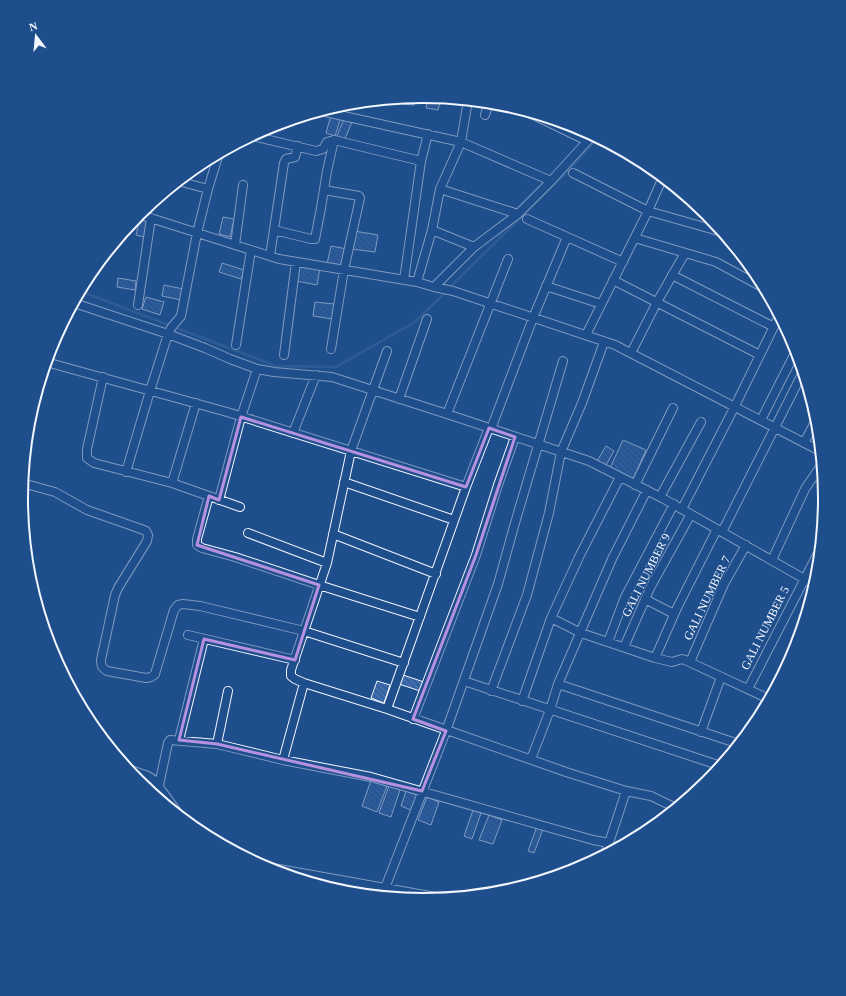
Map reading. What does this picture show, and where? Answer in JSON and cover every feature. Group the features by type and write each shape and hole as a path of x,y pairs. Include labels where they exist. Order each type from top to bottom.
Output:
{"street":[{"path":"417,282 432,230 440,189 461,142 467,105"},
{"path":"486,115 488,108"},
{"path":"333,114 461,142 551,181"},
{"path":"404,280 421,161 428,134"},
{"path":"261,138 320,151 327,142 334,140 421,161"},
{"path":"274,230 315,239 327,170 334,140"},
{"path":"437,288 474,247 518,214 551,181 589,140"},
{"path":"270,256 284,163 286,159 295,157 298,146"},
{"path":"126,472 150,391 170,331 179,320 182,313 197,233 216,162"},
{"path":"573,173 648,211 711,229"},
{"path":"586,335 635,238 660,183"},
{"path":"185,184 208,189"},
{"path":"235,245 243,185"},
{"path":"440,189 518,214"},
{"path":"324,190 359,196 360,198 344,270 331,349"},
{"path":"147,217 270,256 296,262 417,282 453,291 615,345 815,449"},
{"path":"138,305 151,218"},
{"path":"527,219 623,262"},
{"path":"432,230 474,247"},
{"path":"387,709 466,487 489,428 491,429 533,318 567,237"},
{"path":"635,238 716,262 753,282"},
{"path":"236,345 251,250"},
{"path":"631,353 657,302 685,253"},
{"path":"447,414 508,259"},
{"path":"284,354 296,262"},
{"path":"672,275 774,327"},
{"path":"614,280 760,355"},
{"path":"546,286 601,304"},
{"path":"79,304 170,331 230,360 257,369 332,377 589,461 674,504 809,581"},
{"path":"399,399 427,319"},
{"path":"682,509 776,322"},
{"path":"491,692 527,595 549,513 561,452 582,402 604,342"},
{"path":"387,351 351,451 327,563 291,670 291,676 304,683 387,709 446,731 626,791 651,796 670,805"},
{"path":"761,420 792,358"},
{"path":"380,891 446,731 498,584 563,361"},
{"path":"52,364 241,417 466,487"},
{"path":"219,500 241,417 257,369"},
{"path":"293,433 316,375"},
{"path":"102,378 87,449 87,458 94,462 172,484 240,507"},
{"path":"655,658 674,614 720,531 800,379"},
{"path":"172,484 196,404"},
{"path":"635,484 673,408"},
{"path":"660,497 701,422"},
{"path":"804,443 812,429"},
{"path":"413,719 476,555 514,436"},
{"path":"772,560 806,489 817,472"},
{"path":"522,701 551,618 580,555 620,477"},
{"path":"344,482 454,520"},
{"path":"29,485 55,492 87,510 141,529 148,535 147,541 115,595 101,660 102,668 107,671 146,678 155,674 174,610 178,605 183,604 200,606 304,631 404,663"},
{"path":"531,759 550,710 558,684 579,632 612,559 647,490"},
{"path":"209,496 197,539 197,545 202,548 235,557 420,617"},
{"path":"608,642 625,597 674,504"},
{"name":"GALI NUMBER 9","path":"624,647 650,586 691,514"},
{"path":"248,533 327,563"},
{"path":"333,534 436,574"},
{"name":"GALI NUMBER 7","path":"690,662 724,584 746,545"},
{"name":"GALI NUMBER 5","path":"748,688 812,563"},
{"path":"645,599 674,614"},
{"path":"551,618 579,632 655,658 672,662 682,659 748,688 764,697"},
{"path":"188,635 295,660"},
{"path":"179,740 204,639"},
{"path":"701,732 721,676"},
{"path":"464,682 714,764"},
{"path":"283,760 304,683"},
{"path":"558,684 733,742"},
{"path":"217,744 228,691"},
{"path":"159,785 168,743 170,740 217,744 283,760 371,777 593,840 609,843"},
{"path":"141,773 154,780 169,800"},
{"path":"608,847 626,791"},
{"path":"306,875 411,893"}],"highlighted area":[{"path":"241,417 466,487 489,428 515,437 476,555 413,719 446,731 422,791 217,744 179,740 204,639 295,660 319,585 197,545 209,496 219,500"}],"building":[{"path":"414,103 414,105 403,104"},
{"path":"427,103 440,104 438,110 426,108"},
{"path":"331,115 341,117 335,136 326,133"},
{"path":"344,119 352,122 344,141 336,138"},
{"path":"223,217 234,219 230,237 219,234"},
{"path":"145,218 148,219 144,237 136,235 138,225"},
{"path":"354,231 378,235 375,252 351,249"},
{"path":"331,246 347,249 343,267 327,264"},
{"path":"222,263 244,270 241,279 219,272"},
{"path":"299,265 320,268 317,285 296,281"},
{"path":"118,278 136,281 135,290 117,287"},
{"path":"164,285 183,289 181,300 162,296"},
{"path":"146,297 164,302 160,315 142,309"},
{"path":"315,302 334,304 332,319 313,316"},
{"path":"623,440 646,450 633,479 610,468"},
{"path":"606,446 614,451 606,465 597,461"},
{"path":"403,675 427,683 423,692 399,684"},
{"path":"377,681 390,685 384,703 371,698"},
{"path":"371,780 387,786 377,812 362,806"},
{"path":"389,786 400,790 391,817 379,813"},
{"path":"406,791 417,795 411,810 401,806"},
{"path":"427,797 439,802 431,825 418,820"},
{"path":"473,810 481,813 472,839 464,836"},
{"path":"489,815 502,820 493,844 479,840"},
{"path":"537,826 543,829 534,853 528,851"}],"waterway":[{"path":"449,288 569,170 594,142"},
{"path":"86,293 276,366 336,367 415,322 446,292"}]}
